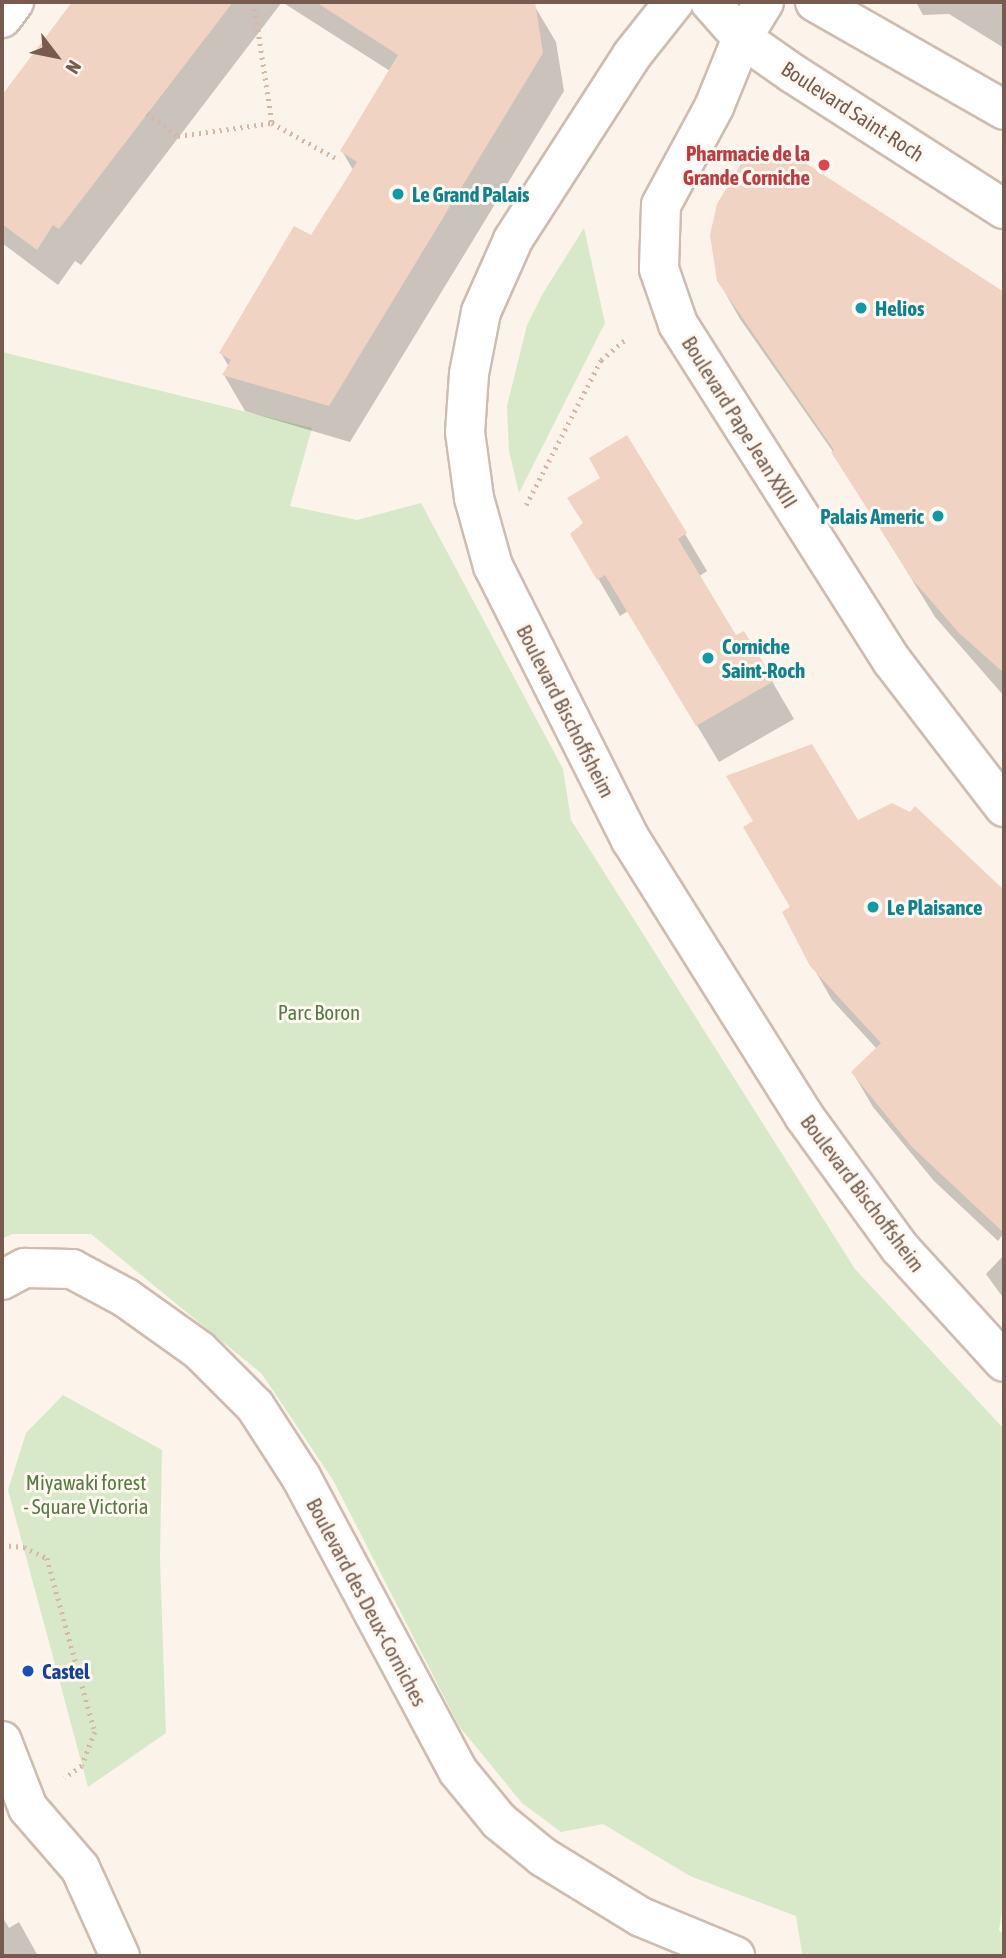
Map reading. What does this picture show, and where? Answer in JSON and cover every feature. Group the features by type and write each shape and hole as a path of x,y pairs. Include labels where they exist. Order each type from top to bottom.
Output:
{"street":[{"path":"2,18 14,2"},
{"name":"Boulevard Bischoffsheim","path":"674,2 632,55 513,240 481,312 469,374 465,432 474,498 493,566 631,840 804,1116 900,1248 1004,1362"},
{"name":"Boulevard Saint-Roch","path":"710,2 742,37 792,73 1004,209"},
{"name":"Boulevard Pape Jean XXIII","path":"764,2 742,37 714,107 660,205 659,269 678,324 892,661 1004,807"},
{"path":"815,2 1004,110"},
{"name":"Boulevard des Deux-Corniches","path":"2,1280 25,1268 72,1269 126,1298 199,1350 255,1406 301,1477 458,1771 499,1821 543,1857 642,1917 735,1956"},
{"path":"2,1741 28,1808 80,1868 120,1956"}],"path":[{"path":"254,2 272,123"},
{"path":"148,113 178,135 272,123 339,160"},
{"path":"521,515 601,360 626,339"},
{"path":"2,1545 24,1547 47,1558 95,1732 82,1766 63,1780"}],"green space":[{"path":"584,228 605,323 519,493 509,451 507,406 527,325 543,293"},
{"name":"Parc Boron","path":"2,352 312,428 290,506 357,520 421,503 563,769 571,820 855,1269 1004,1429 1004,1899 999,1930 1004,1936 1004,1956 805,1956 802,1953 796,1916 690,1876 603,1824 561,1832 522,1803 459,1726 333,1480 262,1374 91,1234 12,1234 2,1239"},
{"name":"Miyawaki forest - Square Victoria","path":"63,1395 162,1450 160,1558 166,1733 88,1787 8,1490 26,1433"}],"building":[{"path":"72,2 233,2 59,229 53,225 37,250 2,224 2,95"},
{"name":"Le Grand Palais","path":"316,2 535,2 543,53 329,406 222,375 231,360 219,353 294,226 311,235 357,162 340,151 398,55"},
{"path":"787,151 1004,292 1004,673 959,633 912,579 831,452 834,450 717,281 710,235 717,204 742,162"},
{"path":"627,435 687,533 678,539 736,635 744,631 774,681 696,726 605,575 597,580 570,534 583,523 567,498 600,478 589,458"},
{"path":"812,744 858,820 892,803 910,812 915,806 1004,890 1004,1233 912,1147 851,1072 881,1043 810,966 782,912 790,907 743,827 753,821 726,776"}],"place":[{"name":"Pharmacie de la Grande Corniche","path":"824,165"},
{"name":"Le Grand Palais","path":"398,194"},
{"name":"Helios","path":"861,308"},
{"name":"Palais Americ","path":"938,516"},
{"name":"Corniche Saint-Roch","path":"708,658"},
{"name":"Le Plaisance","path":"873,907"},
{"name":"Castel","path":"28,1671"}]}
